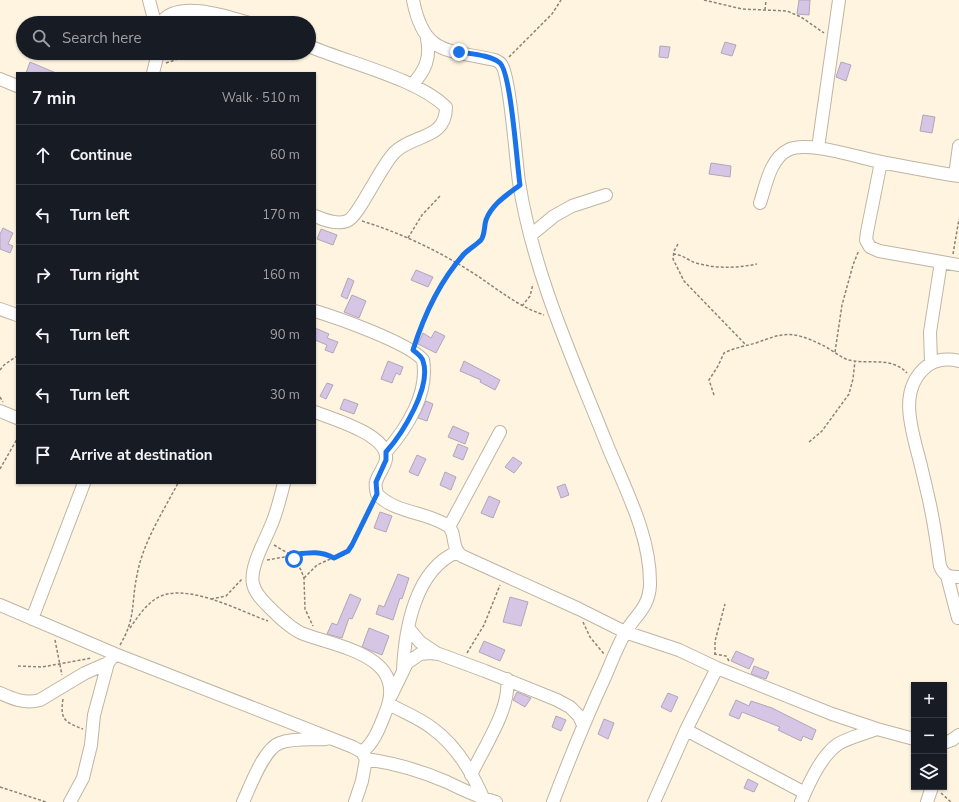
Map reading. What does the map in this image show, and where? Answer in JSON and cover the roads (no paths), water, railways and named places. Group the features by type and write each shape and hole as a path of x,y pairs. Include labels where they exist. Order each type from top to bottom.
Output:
{"street":[{"path":"149,0 153,16"},
{"path":"412,0 427,39 428,58 419,77 412,85"},
{"path":"818,148 840,0"},
{"path":"164,16 171,8 183,5 196,5 228,16"},
{"path":"427,39 435,46 495,60 502,64 506,74 520,185 531,235 547,292 636,515 647,551 650,588 647,603 641,614 625,632 583,725 553,802"},
{"path":"316,49 412,85 446,107 446,115 437,130 407,143 396,151 385,163 353,218 348,221 338,222 316,216"},
{"path":"0,79 16,86"},
{"path":"760,202 773,166 781,155 789,149 818,148 881,162 957,176 959,146"},
{"path":"881,162 866,240 870,247 879,251 951,263 930,332 931,363"},
{"path":"531,235 554,216 572,206 606,195"},
{"path":"0,309 16,315"},
{"path":"316,311 336,317 413,350 423,360 424,368 422,384 410,419 398,438 386,452"},
{"path":"958,618 953,576 943,573 940,566 931,511 909,414 912,384 919,372 931,363 942,360 959,361"},
{"path":"0,411 16,418"},
{"path":"316,412 361,431 378,441 386,452 386,460 376,482 377,494 384,501 394,506 438,521 449,527 457,552 504,576 579,609 625,632 679,650 717,668 876,730 911,738"},
{"path":"449,527 500,432"},
{"path":"32,619 84,484"},
{"path":"284,484 255,566 253,585 257,595 285,623 300,632 368,657 380,667 388,677 390,700"},
{"path":"355,802 366,768 364,755 375,737 402,671 405,642 415,603 422,586 438,564 447,556 457,552"},
{"path":"0,605 54,628 111,658 353,747 364,755 430,775 485,800 496,802"},
{"path":"409,629 420,642 439,654 507,679 570,707 579,716 583,725"},
{"path":"402,671 413,658 420,654 439,654"},
{"path":"0,693 22,701 31,702 40,700 111,658"},
{"path":"70,802 82,778 91,745 94,715 111,658"},
{"path":"654,802 686,730 717,668"},
{"path":"471,775 504,704 508,687 507,679"},
{"path":"390,700 432,728 450,745 471,775 485,800"},
{"path":"686,730 803,798 828,753 838,744 851,737 876,730"},
{"path":"947,744 959,734"},
{"path":"243,802 266,756 278,743 331,739"},
{"path":"927,802 935,790"}]}
